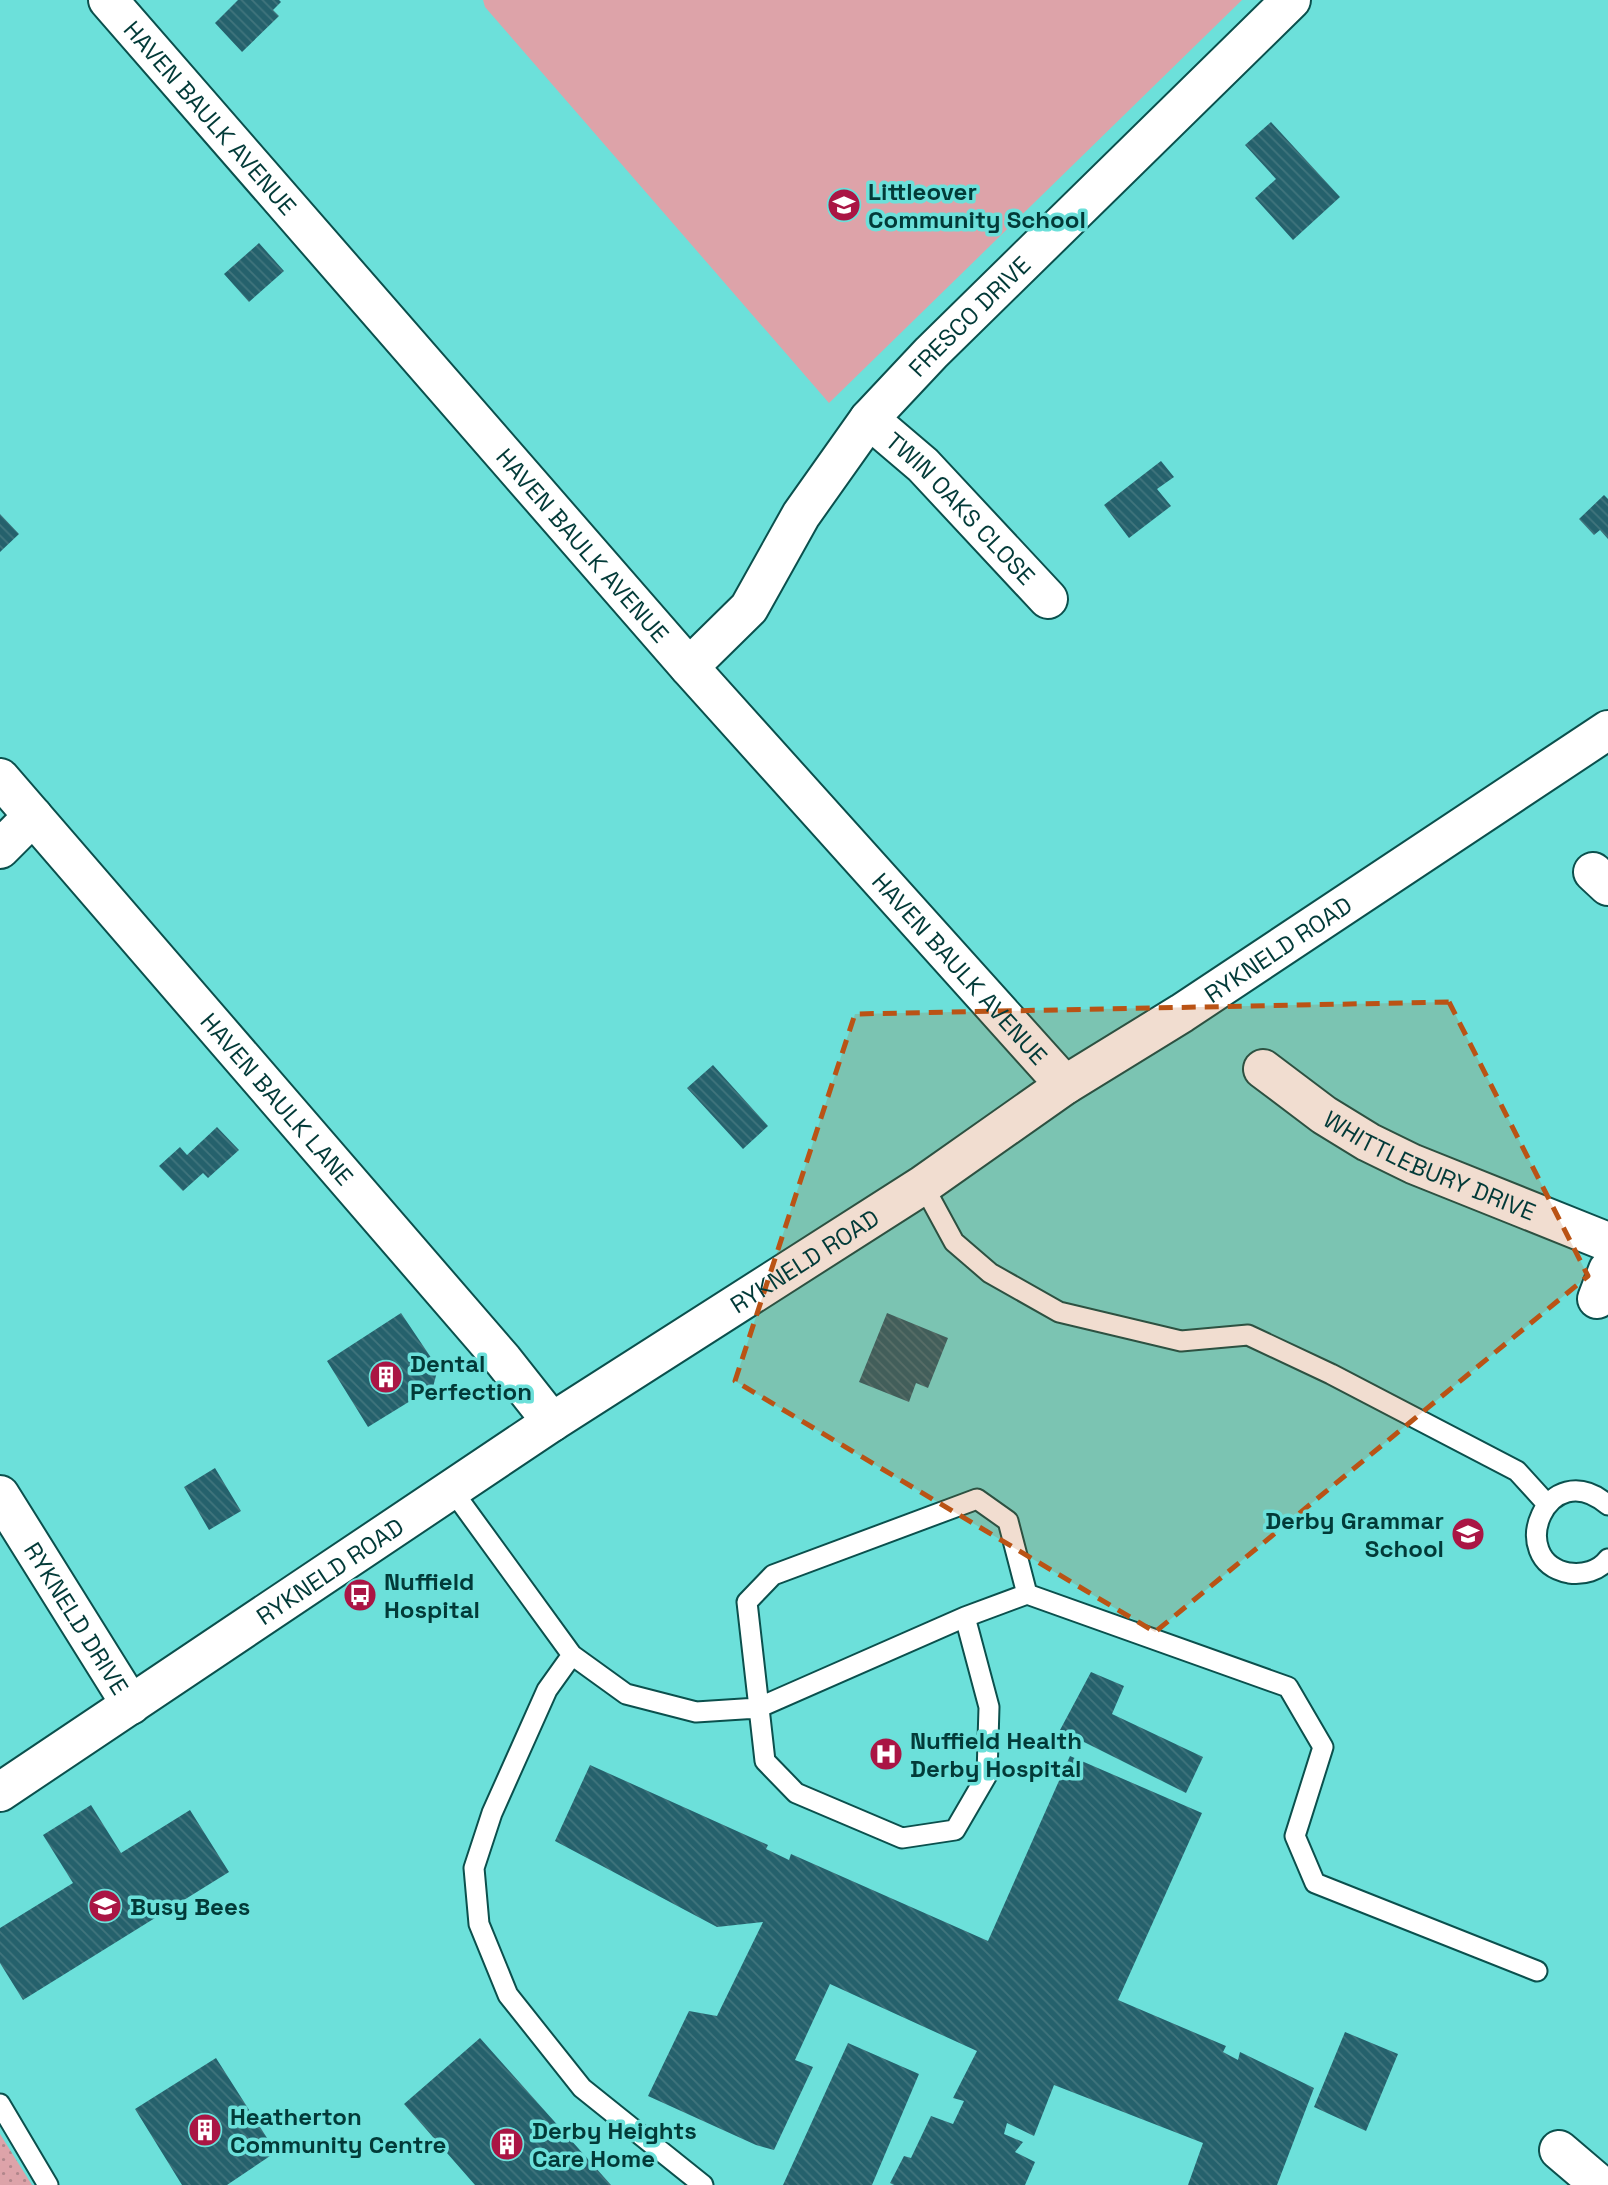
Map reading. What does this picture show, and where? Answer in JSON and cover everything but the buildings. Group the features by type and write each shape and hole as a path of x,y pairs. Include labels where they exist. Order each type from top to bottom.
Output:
{"street":[{"name":"HAVEN BAULK AVENUE","path":"108,0 689,667 1065,1085"},
{"name":"FRESCO DRIVE","path":"689,667 749,608 801,515 869,419 931,353 1291,0"},
{"name":"TWIN OAKS CLOSE","path":"869,419 923,465 1048,599"},
{"name":"RYKNELD ROAD","path":"0,1792 552,1422 923,1185 1065,1085 1182,1013 1608,730"},
{"name":"HAVEN BAULK LANE","path":"0,778 503,1360 552,1422"},
{"path":"0,849 33,817"},
{"name":"WHITTLEBURY DRIVE","path":"1264,1069 1324,1115 1368,1142 1412,1164 1608,1241"},
{"name":"RYKNELD DRIVE","path":"0,1495 131,1705"},
{"path":"1559,2150 1600,2185"}],"lane":[{"path":"923,1185 954,1242 990,1273 1059,1312 1181,1341 1248,1335 1331,1374 1517,1471 1547,1504"},
{"path":"452,1490 572,1655 626,1695 696,1712 758,1708 965,1617 1027,1594 1288,1687 1323,1747 1295,1836 1315,1883 1537,1971"},
{"path":"1608,1505 1596,1495 1573,1491 1552,1499 1536,1524 1536,1539 1541,1553 1563,1572 1578,1574 1597,1569 1608,1559"},
{"path":"965,1617 989,1707 987,1775 955,1830 902,1838 796,1793 765,1761 747,1602 773,1575 976,1499 1008,1521 1027,1594"},
{"path":"572,1655 547,1690 492,1813 474,1868 479,1924 508,1995 582,2088 703,2185"},
{"path":"0,2104 48,2185"}],"highlighted area":[{"path":"1449,1002 1588,1276 1155,1632 735,1381 855,1014"}],"shaded area":[{"name":"Littleover Community School","path":"483,0 1242,0 829,403 485,7"},
{"path":"0,2134 32,2185 0,2185"}],"place":[{"name":"Littleover Community School","path":"844,205"},
{"name":"Dental Perfection","path":"386,1377"},
{"name":"Derby Grammar School","path":"1468,1534"},
{"name":"Nuffield Hospital","path":"360,1595"},
{"name":"Nuffield Health Derby Hospital","path":"886,1754"},
{"name":"Busy Bees","path":"105,1906"},
{"name":"Heatherton Community Centre","path":"205,2130"},
{"name":"Derby Heights Care Home","path":"507,2144"}]}
